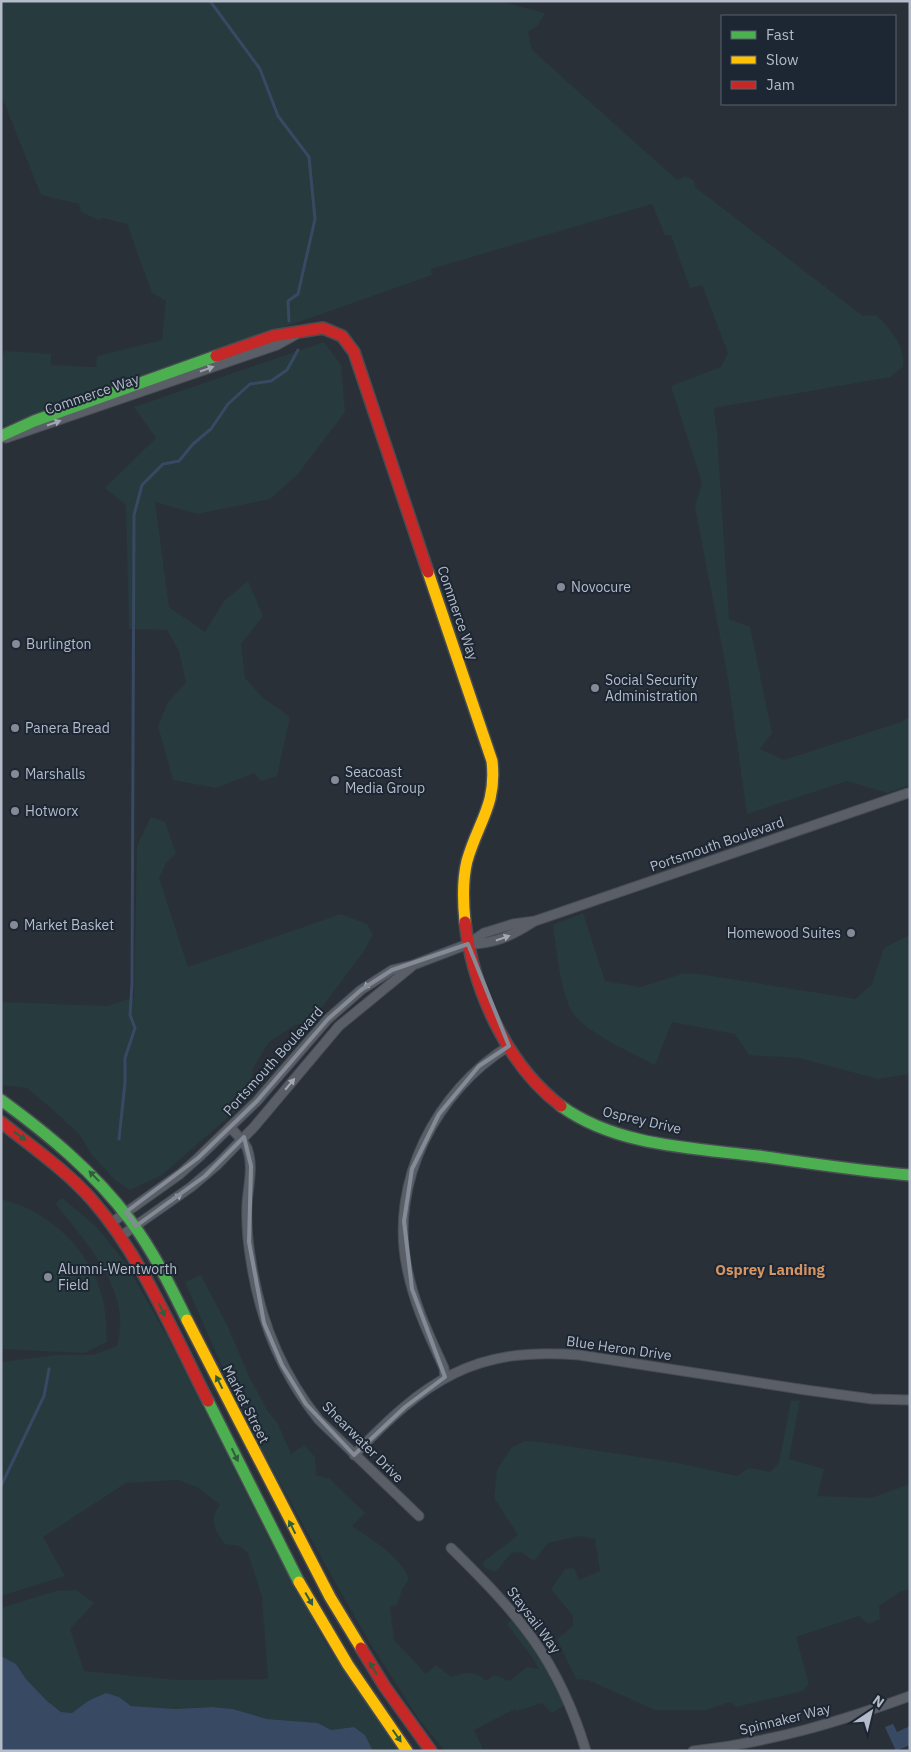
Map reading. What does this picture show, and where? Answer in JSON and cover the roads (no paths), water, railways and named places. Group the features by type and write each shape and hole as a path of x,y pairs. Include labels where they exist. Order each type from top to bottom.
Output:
{"street":[{"name":"Commerce Way","path":"1,437 34,421 272,336 323,328 336,332 347,340 354,352 492,761 494,779 491,804 469,857 464,877 468,944"},
{"name":"Portsmouth Boulevard","path":"111,1223 180,1174 257,1101 338,1009 381,976 392,970 414,965 468,944 486,944 514,935 535,921 908,794"},
{"name":"Osprey Drive","path":"468,944 491,1010 509,1046 527,1073 552,1100 578,1117 607,1130 682,1145 858,1171 910,1175"},
{"name":"Portsmouth Boulevard","path":"121,1236 198,1182 242,1140 339,1026 414,965"},
{"path":"445,1377 444,1368 418,1310 406,1266 404,1228 408,1186 427,1134 452,1095 479,1066 509,1046"},
{"name":"Market Street","path":"1,1100 74,1155 126,1212 136,1226 159,1266 330,1597 385,1687 431,1751"},
{"path":"1,1122 66,1174 121,1236 152,1290 295,1575 348,1665 407,1751"},
{"name":"Shearwater Drive","path":"230,1127 242,1140 247,1149 251,1166 247,1206 250,1260 264,1323 282,1365 306,1404 319,1420 419,1516"},
{"name":"Blue Heron Drive","path":"354,1454 405,1406 445,1377 494,1358 552,1353 580,1355 820,1392 910,1400"},
{"name":"Staysail Way","path":"451,1548 497,1593 537,1642 566,1698 586,1751"},
{"name":"Spinnaker Way","path":"693,1751 750,1744 793,1734 910,1696"}],"water":[{"path":"1,1656 16,1664 26,1679 47,1701 61,1712 72,1713 88,1701 106,1693 119,1697 131,1706 176,1709 212,1707 233,1709 267,1719 318,1723 331,1730 354,1727 365,1735 373,1751 1,1751"},
{"path":"893,1724 897,1732 910,1726 910,1745 896,1751 885,1727"}],"waterway":[{"path":"210,1 260,69 278,116 309,157 315,219 298,294 288,301 289,321"},
{"path":"119,1139 125,1083 125,1058 135,1028 130,1015 132,984 134,515 142,485 163,464 179,461 193,444 211,429 228,404 250,384 271,381 287,370 298,350"},
{"path":"1,1486 44,1396 49,1369"}],"place":[{"name":"Novocure","path":"561,587"},
{"name":"Burlington","path":"16,644"},
{"name":"Social Security Administration","path":"595,688"},
{"name":"Panera Bread","path":"15,728"},
{"name":"Marshalls","path":"15,774"},
{"name":"Seacoast Media Group","path":"335,780"},
{"name":"Hotworx","path":"15,811"},
{"name":"Market Basket","path":"14,925"},
{"name":"Homewood Suites","path":"851,933"},
{"name":"Alumni-Wentworth Field","path":"48,1277"}],"district":[{"name":"Osprey Landing","path":"770,1270"}]}
